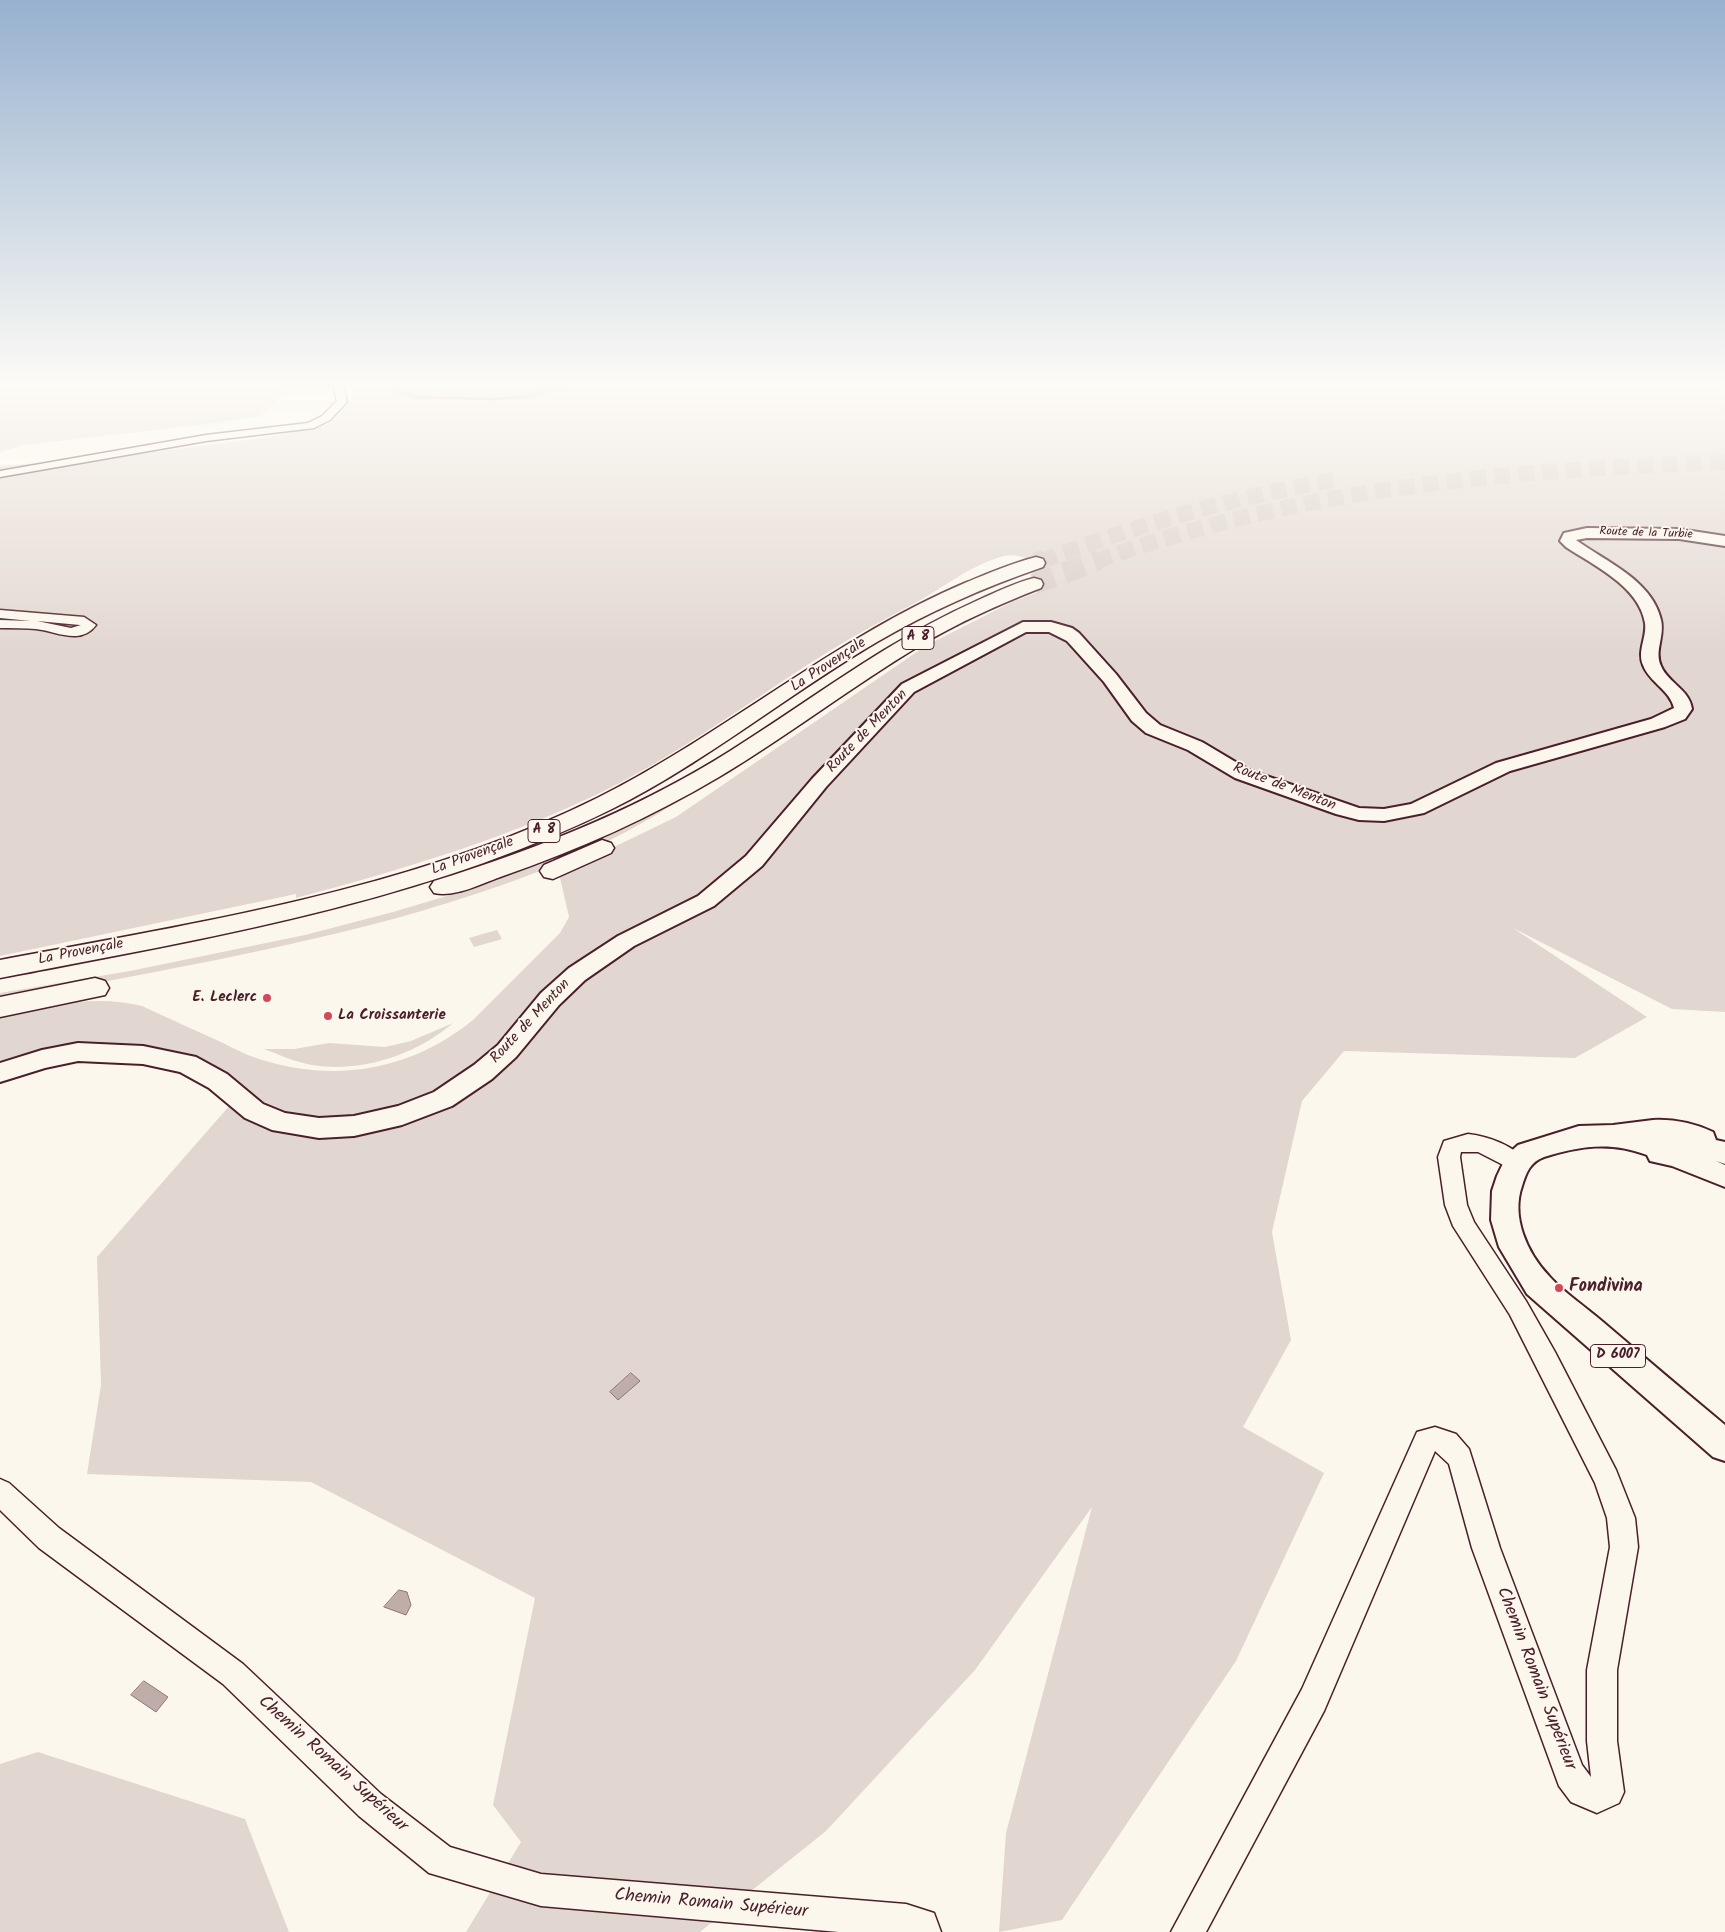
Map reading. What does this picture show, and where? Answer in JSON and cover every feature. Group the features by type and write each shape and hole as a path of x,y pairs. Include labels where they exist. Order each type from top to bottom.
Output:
{"highway":[{"name":"La Provençale","path":"0,969 200,930 321,903 428,873 520,840 603,804 680,763 848,652 904,620 961,592 1035,573 969,612 915,640 711,772 656,802 592,833 492,872 406,898 304,924 0,984"},
{"path":"553,871 633,834 675,808 752,755 810,708"},
{"path":"0,1007 95,988"}],"main road":[{"name":"Route de la Turbie","path":"1568,538 1582,533 1678,534 1725,541"},
{"name":"Route de Menton","path":"0,1073 42,1058 78,1052 143,1054 187,1064 218,1081 254,1111 281,1123 319,1128 354,1126 402,1115 443,1099 483,1072 507,1051 550,999 578,974 626,941 706,901 754,861 819,783 908,688 1023,627 1051,627 1066,632 1073,637 1110,678 1139,717 1153,729 1194,746 1242,774 1358,814 1384,815 1416,809 1503,767 1621,734 1678,715 1683,709 1681,701 1659,678 1649,659 1654,628 1648,608 1639,595 1617,575 1570,544 1568,538"},
{"path":"1517,1168 1527,1153 1562,1140 1610,1135 1659,1149 1725,1161"},
{"path":"1517,1168 1562,1150 1596,1147 1622,1150 1659,1149 1725,1183"},
{"name":"D 6007","path":"1517,1168 1506,1186 1504,1203 1507,1234 1518,1259 1538,1285 1725,1446"}],"street":[{"path":"0,614 84,621 89,626 86,629 68,633 37,625 0,624"},
{"name":"Chemin Romain Supérieur","path":"1188,1932 1313,1700 1426,1441 1435,1439 1447,1443 1460,1458 1486,1548 1570,1775 1582,1791 1597,1798 1608,1792 1602,1741 1602,1670 1624,1547 1621,1518 1607,1479 1546,1360 1518,1308 1464,1226 1456,1205 1449,1157 1452,1147 1461,1141 1477,1142 1517,1168"},
{"name":"Chemin Romain Supérieur","path":"0,1492 49,1538 232,1674 370,1805 441,1861 541,1890 906,1921 922,1925 924,1932"}],"shaded area":[{"path":"0,473 1725,473 1725,1012 1672,1009 1513,928 1647,1017 1575,1058 1344,1051 1302,1101 1272,1232 1291,1340 1243,1427 1324,1473 1236,1661 1062,1920 999,1932 1006,1833 1092,1507 975,1670 826,1831 700,1932 466,1932 521,1842 493,1805 535,1598 311,1482 87,1474 101,1385 97,1257 245,1088 201,1060 161,1048 137,1046 92,1048 0,1068 0,1015 89,1001 107,1001 142,1006 254,1057 287,1066 343,1071 371,1068 398,1061 424,1051 449,1037 473,1020 560,933 569,917 560,878 562,872 676,817 927,645 1012,602 1051,587 1029,570 1044,565 1009,555 980,565 831,650 660,761 600,793 563,810 489,839 412,865 296,898 296,894 0,956"},
{"path":"669,807 639,825 579,855 483,892 418,912 315,939 158,972 0,1002 0,993 130,971 305,935 393,912 470,889 556,859"},
{"path":"497,930 502,939 474,947 469,938"},
{"path":"453,1023 422,1044 387,1059 368,1064 331,1067 312,1065 264,1049 294,1049 329,1043 385,1047 411,1041"},
{"path":"631,1373 640,1381 618,1400 610,1392"},
{"path":"399,1590 407,1592 411,1605 406,1615 384,1607"},
{"path":"144,1681 168,1697 156,1712 131,1695"},
{"path":"38,1752 245,1819 289,1932 0,1932 0,1764"}],"tunnel":[{"path":"1099,560 1172,536 1250,516 1328,500 1406,487 1541,473"},
{"path":"1041,561 1186,513 1260,495 1335,480"},
{"path":"1036,563 1045,560"},
{"path":"1034,584 1099,560"}],"place":[{"name":"E. Leclerc","path":"267,998"},
{"name":"La Croissanterie","path":"328,1016"},
{"name":"Fondivina","path":"1559,1288"}]}
